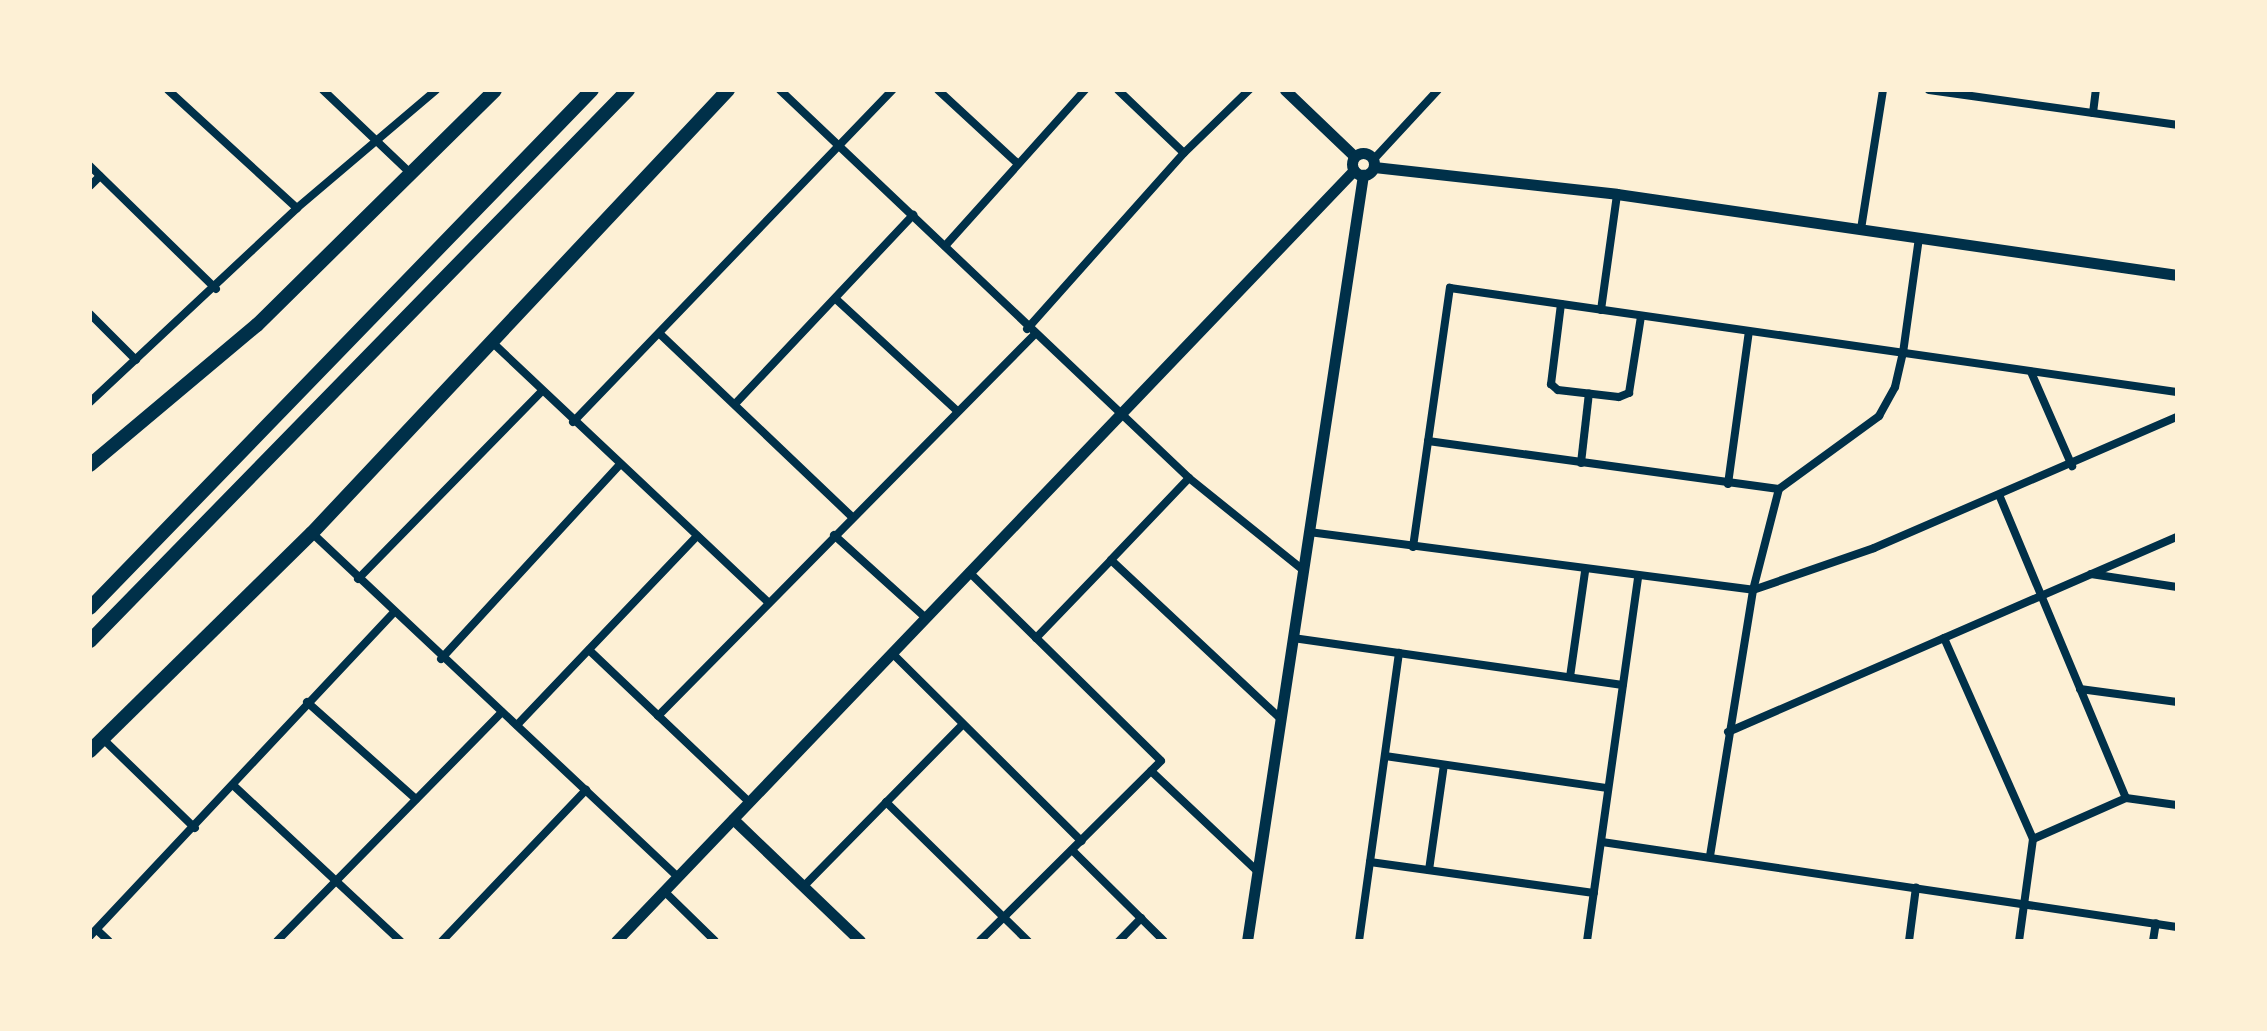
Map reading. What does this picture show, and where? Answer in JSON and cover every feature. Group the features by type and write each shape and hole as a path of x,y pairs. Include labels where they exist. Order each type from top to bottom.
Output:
{"main road":[{"path":"90,465 257,325 408,171 495,90"},
{"path":"90,608 592,90"},
{"path":"90,641 628,90"},
{"path":"90,751 312,533 728,90"}],"street":[{"path":"168,90 297,208"},
{"path":"323,90 408,171"},
{"path":"90,402 216,289 297,208 379,142 436,90"},
{"path":"780,90 844,146 1030,332 1120,415 1189,478 1303,570"},
{"path":"573,422 844,146 893,90"},
{"path":"938,90 1017,163"},
{"path":"945,246 1085,90"},
{"path":"1118,90 1184,153"},
{"path":"658,716 1030,332 1184,153 1249,90"},
{"path":"1247,941 1309,532 1358,173 1354,156 1285,90"},
{"path":"616,941 1120,415 1358,173 1374,163 1438,90"},
{"path":"1861,229 1883,90"},
{"path":"1929,90 1985,94 2177,125"},
{"path":"2093,113 2096,90"},
{"path":"1354,156 1363,152 1374,163 1617,194 2177,275"},
{"path":"90,166 216,289"},
{"path":"90,186 100,176"},
{"path":"1601,310 1617,194"},
{"path":"735,404 837,300 913,215"},
{"path":"1710,856 1753,590 1779,489 1879,416 1895,387 1903,353 1919,237"},
{"path":"1413,547 1450,288 2177,392"},
{"path":"837,300 956,410"},
{"path":"1561,304 1551,384 1589,393 1629,393 1641,316"},
{"path":"90,314 136,360"},
{"path":"1728,484 1749,331"},
{"path":"660,334 852,517"},
{"path":"493,343 541,392 769,603"},
{"path":"2031,372 2072,466"},
{"path":"358,579 541,392"},
{"path":"1581,463 1589,393"},
{"path":"1309,532 1638,579 1753,590 2000,497 2177,417"},
{"path":"1428,441 1779,489"},
{"path":"441,659 620,464"},
{"path":"1036,638 1189,478"},
{"path":"2000,497 2126,798"},
{"path":"312,533 441,659 517,725 678,877"},
{"path":"834,535 926,618"},
{"path":"517,725 697,536"},
{"path":"1728,732 2177,537"},
{"path":"1111,560 1280,718"},
{"path":"1570,677 1585,571"},
{"path":"969,572 1161,761 980,941"},
{"path":"2089,574 2177,587"},
{"path":"1587,941 1638,579"},
{"path":"109,941 93,933 195,828 307,702 393,613"},
{"path":"1293,638 1623,685"},
{"path":"1944,638 2033,839 2019,941"},
{"path":"589,650 749,802"},
{"path":"892,653 1081,841"},
{"path":"1359,941 1399,653"},
{"path":"2080,689 2177,702"},
{"path":"307,702 416,799"},
{"path":"277,941 502,712"},
{"path":"803,887 963,724"},
{"path":"103,739 195,828"},
{"path":"1385,756 1608,788"},
{"path":"1429,870 1444,765"},
{"path":"1151,771 1257,871"},
{"path":"233,785 400,941"},
{"path":"442,941 586,790"},
{"path":"2033,839 2126,798 2177,805"},
{"path":"886,802 1028,941"},
{"path":"733,819 860,941"},
{"path":"1602,842 2177,927"},
{"path":"1072,850 1164,941"},
{"path":"1370,862 1594,893"},
{"path":"1909,941 1916,887"},
{"path":"664,891 715,941"},
{"path":"1119,941 1141,918"},
{"path":"2153,941 2156,923"}]}
